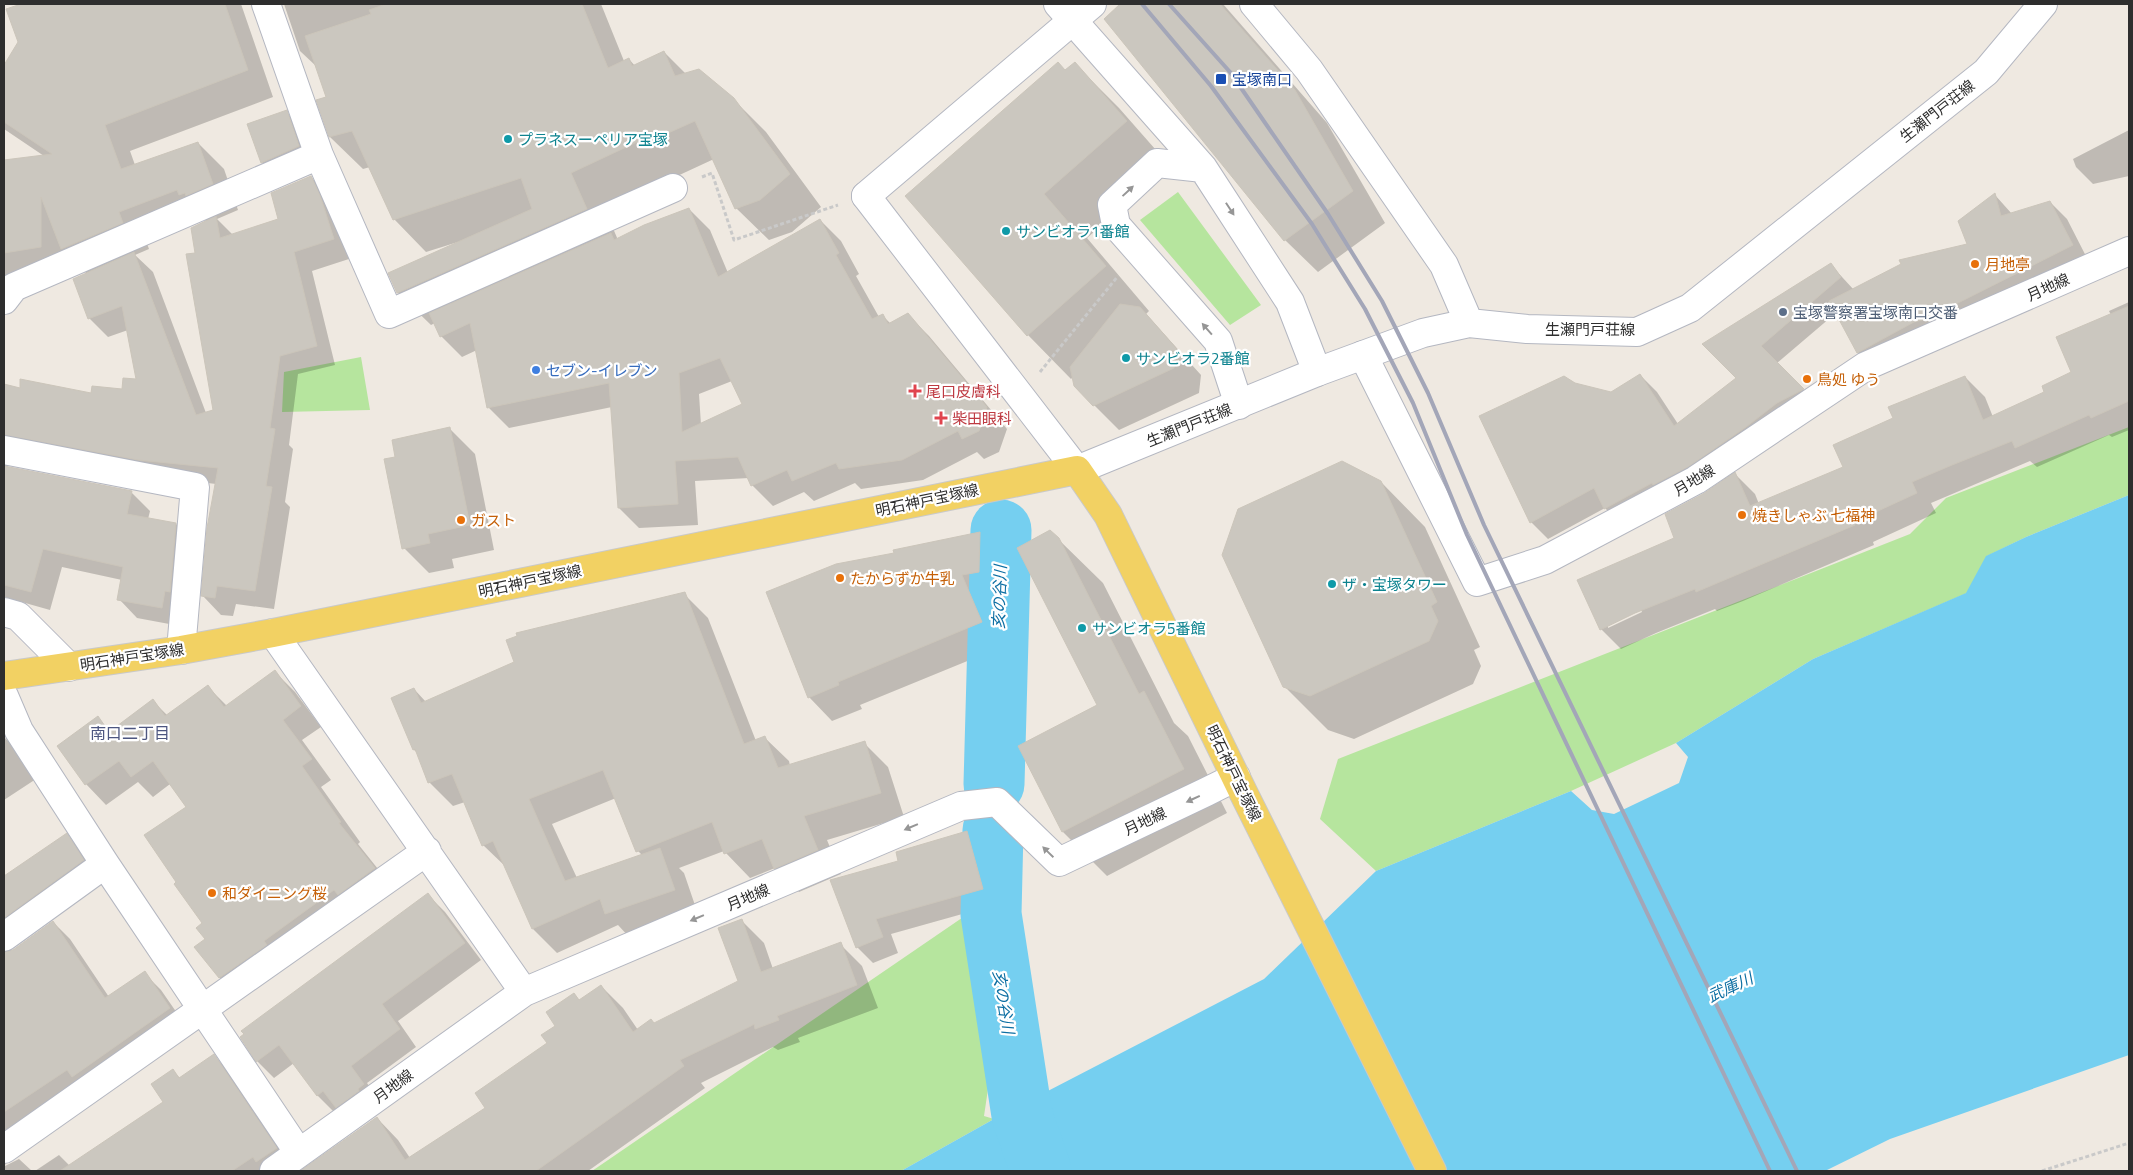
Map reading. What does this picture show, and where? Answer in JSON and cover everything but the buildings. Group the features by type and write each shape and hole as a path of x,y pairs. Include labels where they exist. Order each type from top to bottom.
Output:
{"main road":[{"name":"明石神戸宝塚線","path":"4,676 273,634 1076,470 1108,515 1432,1171"}],"street":[{"path":"266,4 319,155 388,314 673,188"},
{"path":"1254,4 1309,70 1444,265 1469,323"},
{"name":"生瀬門戸荘線","path":"1076,470 1240,405 1317,372 1423,333 1469,323 1527,329 1637,332 1690,308 1986,72 2042,4"},
{"path":"1076,470 866,196 1074,9 1203,168 1290,302 1317,372"},
{"path":"4,300 14,287 319,155"},
{"path":"1203,168 1158,162 1112,205 1116,225 1218,341 1240,405"},
{"name":"月地線","path":"1363,356 1477,582 1546,560 1696,480 1866,366 2129,251"},
{"path":"4,450 195,487 180,650"},
{"path":"4,612 18,616 69,666"},
{"path":"273,634 427,851 524,992"},
{"path":"4,696 19,731 299,1153"},
{"name":"月地線","path":"274,1171 524,992 961,806 996,802 1059,862 1206,792 1240,785"},
{"path":"4,1149 427,851"},
{"path":"4,937 106,864"}],"path":[{"path":"673,188 712,172 734,240 866,196"},
{"path":"1038,374 1124,270"},
{"path":"2042,1171 2129,1143"}],"green space":[{"path":"1178,192 1261,305 1230,325 1140,220"},
{"path":"361,357 370,410 282,412 284,372"},
{"path":"2129,427 2129,495 2026,537 1987,556 1967,593 1813,659 1676,743 1571,791 1376,871 1320,819 1338,759 1910,534 1946,498"},
{"path":"975,909 982,1006 996,1035 984,1116 994,1119 901,1171 592,1171"}],"water":[{"name":"武庫川","path":"2129,495 2129,1055 1890,1139 1825,1171 901,1171 994,1119 1264,979 1376,871 1571,791 1592,810 1614,814 1679,783 1688,757 1676,743 1813,659 1966,593 1986,556 2026,537"}],"waterway":[{"name":"亥の谷川","path":"994,784 1001,530"},
{"name":"亥の谷川","path":"993,830 991,914 1022,1115 1041,1171"}],"railway":[{"path":"1142,4 1211,86 1312,224 1365,309 1413,403 1467,535 1770,1171"},
{"path":"1169,4 1230,72 1328,214 1382,301 1428,393 1484,525 1797,1171"}],"place":[{"name":"宝塚南口","path":"1221,79"},
{"name":"プラネスーペリア宝塚","path":"508,139"},
{"name":"サンビオラ1番館","path":"1006,231"},
{"name":"月地亭","path":"1975,264"},
{"name":"宝塚警察署宝塚南口交番","path":"1783,312"},
{"name":"サンビオラ2番館","path":"1126,358"},
{"name":"セブン-イレブン","path":"536,370"},
{"name":"鳥処 ゆう","path":"1807,379"},
{"name":"尾口皮膚科","path":"915,391"},
{"name":"柴田眼科","path":"941,418"},
{"name":"焼きしゃぶ 七福神","path":"1742,515"},
{"name":"ガスト","path":"461,520"},
{"name":"たからずか牛乳","path":"840,578"},
{"name":"ザ・宝塚タワー","path":"1332,584"},
{"name":"サンビオラ5番館","path":"1082,628"},
{"name":"和ダイニング桜","path":"212,893"}],"district":[{"name":"南口二丁目","path":"130,733"}]}
